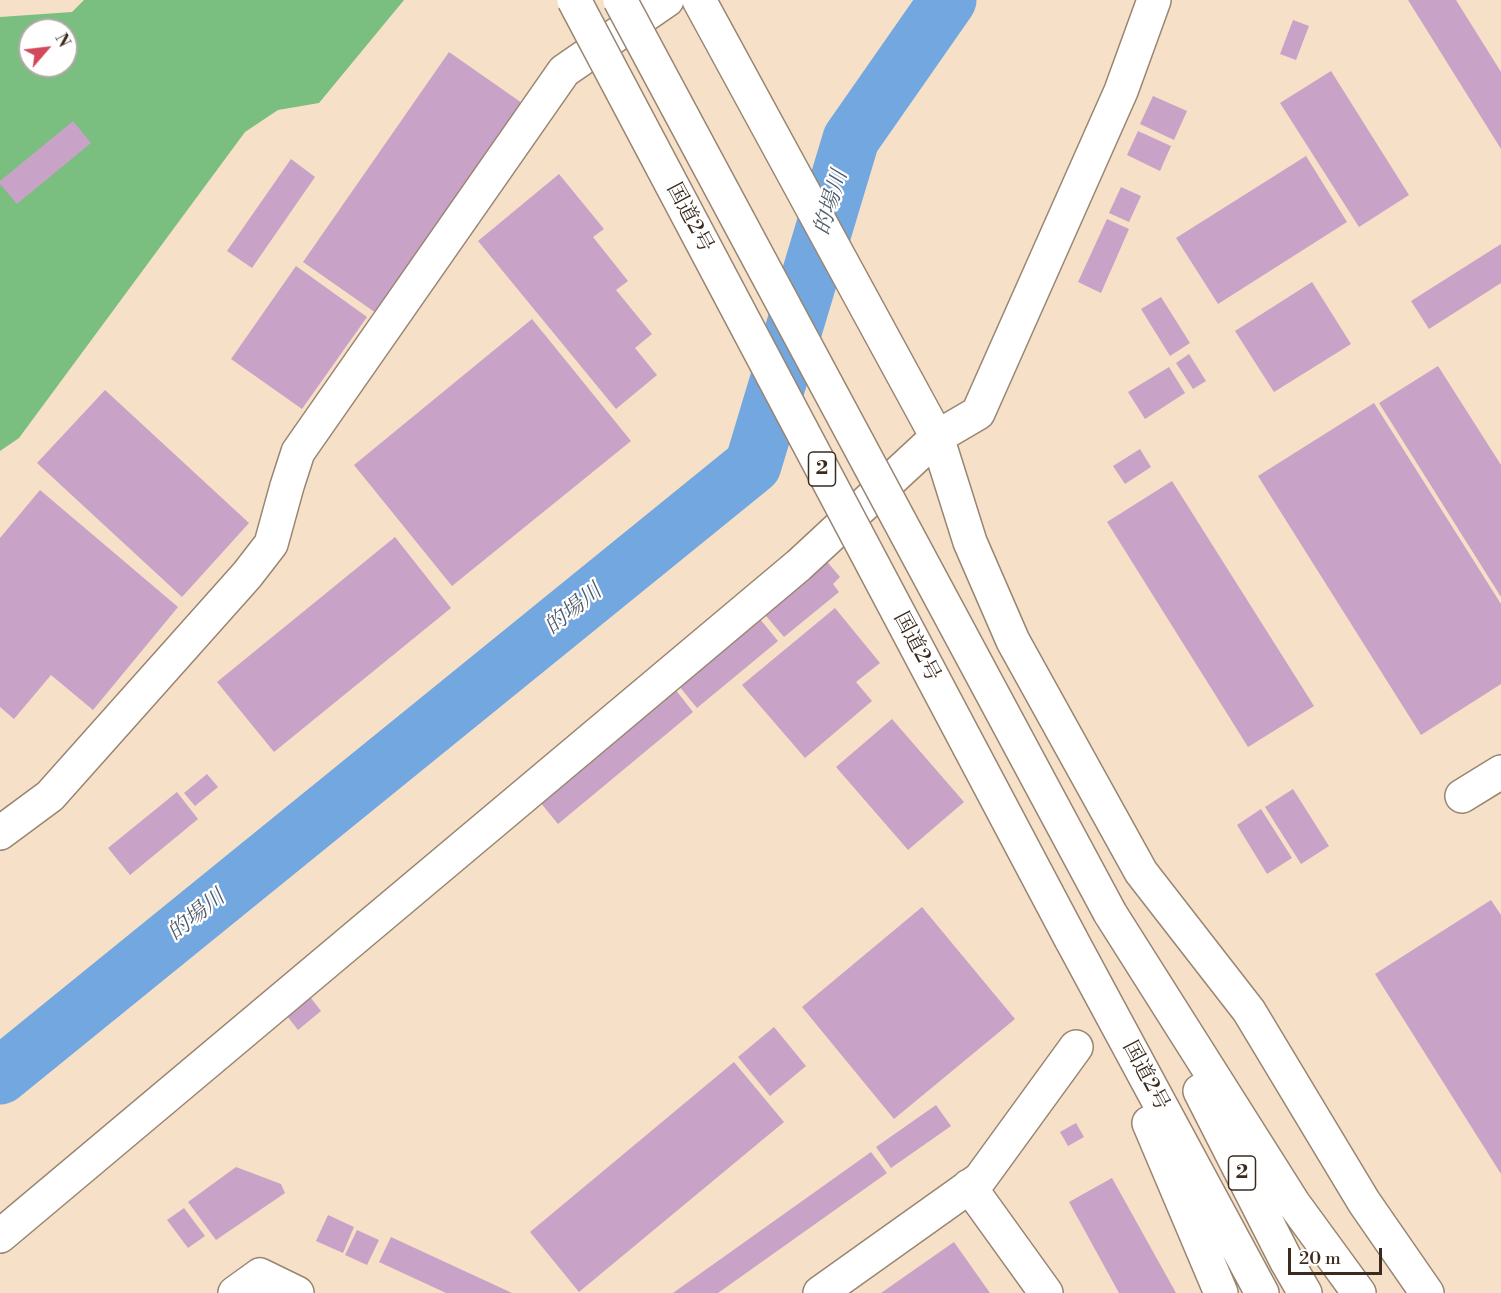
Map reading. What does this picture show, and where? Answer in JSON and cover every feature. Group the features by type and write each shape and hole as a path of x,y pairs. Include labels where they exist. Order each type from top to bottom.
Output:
{"main road":[{"name":"国道2号","path":"574,0 1071,939 1138,1078 1262,1293"},
{"name":"国道2号","path":"620,0 1110,913 1187,1049 1287,1262 1305,1293"},
{"path":"0,833 50,796 247,575 271,544 298,452 564,71 668,0"},
{"path":"699,0 937,437 970,542 1013,641 1141,872 1249,1011 1364,1202 1427,1293"},
{"path":"0,1236 799,565 937,437 978,413 1121,90 1154,0"},
{"path":"1462,796 1501,772"},
{"path":"819,1293 980,1179 1076,1047"},
{"path":"1187,1049 1294,1204 1359,1293"},
{"path":"1138,1078 1221,1293"},
{"path":"969,1186 1046,1293"},
{"path":"235,1293 260,1275 297,1293"}],"green space":[{"path":"84,0 404,0 319,103 278,110 245,132 19,438 0,451 0,17 72,12"}],"building":[{"path":"1408,0 1456,0 1501,72 1501,149"},
{"path":"1293,20 1309,26 1296,60 1280,54"},
{"path":"449,52 522,103 376,313 303,262"},
{"path":"1331,71 1409,195 1359,227 1280,103"},
{"path":"1153,96 1187,111 1174,140 1140,124"},
{"path":"73,121 91,143 17,204 0,181"},
{"path":"1138,131 1171,146 1160,171 1127,155"},
{"path":"1306,156 1347,222 1218,304 1176,238"},
{"path":"291,159 315,177 252,268 227,251"},
{"path":"559,174 604,229 593,237 628,281 616,290 652,334 635,348 657,375 616,409 478,241"},
{"path":"1121,187 1141,196 1129,222 1109,213"},
{"path":"1107,219 1129,229 1101,293 1078,282"},
{"path":"1501,244 1501,283 1429,329 1411,301"},
{"path":"296,266 367,317 302,409 231,359"},
{"path":"1312,282 1351,344 1274,392 1235,331"},
{"path":"1161,297 1190,343 1170,356 1141,309"},
{"path":"532,319 631,441 452,586 354,465"},
{"path":"1189,354 1206,381 1193,389 1176,363"},
{"path":"1438,366 1501,465 1501,597 1379,403"},
{"path":"1169,367 1185,393 1145,419 1128,392"},
{"path":"105,390 249,523 182,597 37,463"},
{"path":"1374,403 1501,604 1501,684 1421,735 1258,476"},
{"path":"1140,449 1151,467 1125,484 1113,466"},
{"path":"1172,481 1314,706 1248,747 1107,522"},
{"path":"40,490 178,607 93,710 51,675 14,719 0,707 0,538"},
{"path":"395,537 451,608 274,752 217,682"},
{"path":"824,558 840,577 833,584 839,592 784,637 761,610"},
{"path":"835,608 880,663 856,682 872,701 805,758 742,685"},
{"path":"755,613 778,641 697,708 674,680"},
{"path":"671,684 693,712 558,824 535,796"},
{"path":"892,719 964,802 908,850 836,767"},
{"path":"207,774 218,787 195,806 184,793"},
{"path":"1293,789 1329,846 1301,864 1265,807"},
{"path":"177,792 198,819 130,875 108,848"},
{"path":"1261,809 1292,858 1267,874 1237,825"},
{"path":"1491,900 1501,915 1501,1174 1375,974"},
{"path":"922,907 1015,1019 894,1119 802,1007"},
{"path":"304,989 321,1011 298,1030 280,1007"},
{"path":"774,1027 806,1066 770,1096 738,1057"},
{"path":"734,1062 784,1122 579,1292 530,1232"},
{"path":"936,1105 951,1126 891,1168 876,1147"},
{"path":"1076,1123 1084,1137 1068,1146 1060,1132"},
{"path":"871,1152 887,1173 718,1293 673,1293"},
{"path":"236,1167 281,1184 285,1193 216,1240 188,1202"},
{"path":"1112,1178 1176,1293 1119,1293 1069,1202"},
{"path":"184,1208 205,1236 188,1248 167,1220"},
{"path":"328,1215 354,1227 343,1253 316,1241"},
{"path":"357,1230 379,1240 367,1265 345,1255"},
{"path":"391,1237 512,1293 446,1293 379,1262"},
{"path":"954,1242 990,1293 881,1293"}],"waterway":[{"name":"的場川","path":"0,1076 753,465 851,139 948,0"}]}
